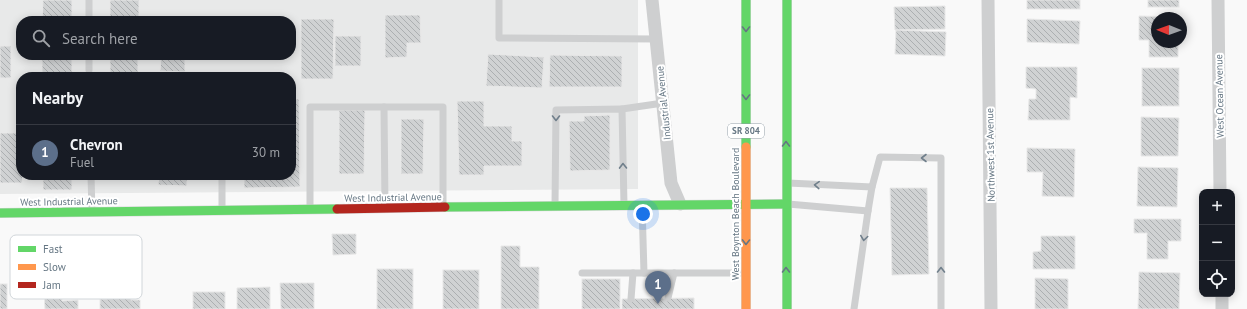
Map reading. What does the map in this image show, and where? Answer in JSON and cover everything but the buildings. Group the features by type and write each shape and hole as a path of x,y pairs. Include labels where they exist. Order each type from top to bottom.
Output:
{"street":[{"name":"Industrial Avenue","path":"652,0 671,183 680,204"},
{"name":"West Boynton Beach Boulevard","path":"746,0 746,309"},
{"path":"787,0 787,309"},
{"name":"Northwest 1st Avenue","path":"988,0 991,309"},
{"name":"West Ocean Avenue","path":"1218,0 1220,189"},
{"name":"West Industrial Avenue","path":"0,213 642,204 786,204"},
{"path":"1222,297 1222,309"}],"lane":[{"path":"89,0 89,16"},
{"path":"499,0 498,38 656,39"},
{"path":"89,60 89,70"},
{"path":"555,206 556,110 622,109 663,104"},
{"path":"310,209 310,107 443,107 443,207"},
{"path":"384,107 385,208"},
{"path":"622,109 624,205"},
{"path":"854,309 872,187 880,157 941,158 940,309"},
{"path":"91,180 92,212"},
{"path":"222,180 222,210"},
{"path":"786,183 872,187"},
{"path":"642,204 644,273"},
{"path":"786,204 868,211"},
{"path":"582,273 745,273"},
{"path":"630,299 633,273"},
{"path":"668,298 674,273"}],"shaded area":[{"path":"0,0 638,0 638,189 0,194"}],"traffic: fast":[{"path":"746,0 746,147"},
{"path":"787,0 787,309"},
{"path":"445,207 786,204"},
{"path":"0,213 337,209"}],"traffic: slow":[{"path":"746,147 746,309"}],"traffic: jam":[{"path":"337,209 445,207"}],"place":[{"name":"Chevron","path":"658,304"}]}
